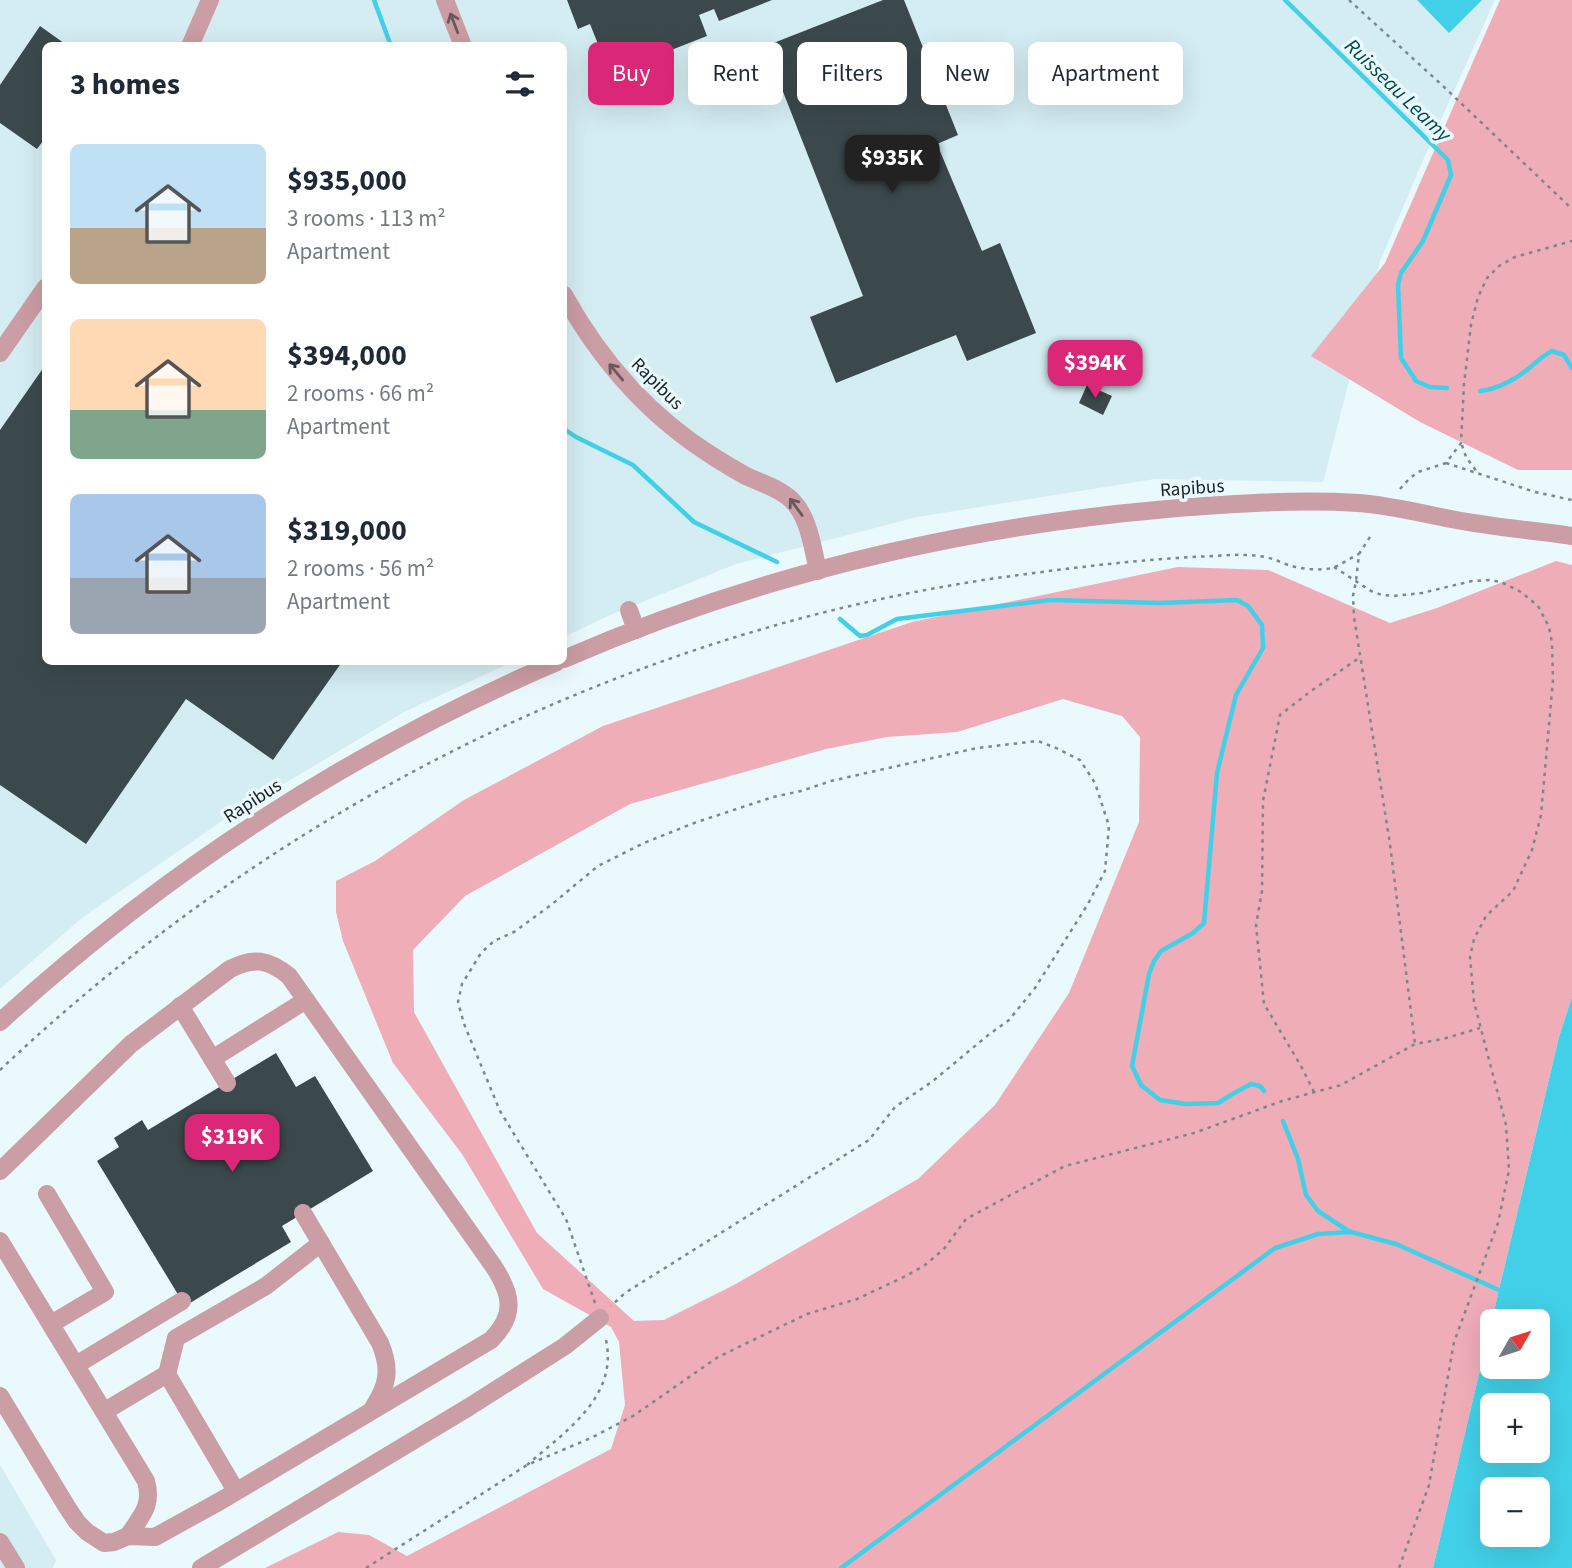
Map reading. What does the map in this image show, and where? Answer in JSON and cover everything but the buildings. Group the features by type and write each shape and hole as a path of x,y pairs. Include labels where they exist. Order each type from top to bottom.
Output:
{"street":[{"path":"192,42 209,0"},
{"path":"445,0 461,42"},
{"path":"0,353 42,293"},
{"name":"Rapibus","path":"567,300 597,349 646,404 666,422 701,449 793,501 805,522 818,571"},
{"name":"Rapibus","path":"567,658 709,603 818,571 906,549 1042,523 1111,514 1259,503 1374,504 1476,524 1572,536"},
{"path":"629,610 636,630"},
{"name":"Rapibus","path":"0,1021 143,901 265,816 384,745 485,694 550,665"},
{"path":"0,1171 131,1044 243,962 267,961 289,976 494,1267 508,1293 506,1320 491,1340 155,1537 128,1536 104,1543 87,1532 77,1522 0,1396"},
{"path":"212,1059 306,1000"},
{"path":"180,1006 227,1083"},
{"path":"47,1194 106,1292 51,1324"},
{"path":"303,1213 385,1355 387,1378 371,1411"},
{"path":"0,1241 146,1481 148,1505 128,1536"},
{"path":"236,1491 167,1374 176,1338 266,1286 321,1243"},
{"path":"76,1365 182,1301"},
{"path":"201,1568 468,1407 565,1346 600,1318"},
{"path":"105,1411 167,1374"},
{"path":"0,1542 16,1568"}],"path":[{"path":"1349,0 1572,209"},
{"path":"1477,472 1466,457 1461,443 1469,342 1475,306 1484,284 1494,270 1515,257 1572,241"},
{"path":"1446,463 1461,443"},
{"path":"1400,489 1418,472 1446,463 1543,495 1572,500"},
{"path":"1370,537 1359,554 1353,596 1354,617 1390,844 1415,1044"},
{"path":"0,1070 129,958 286,845 440,756 543,708 649,666 740,636 837,609 992,579 1097,565 1211,556 1256,556 1296,567 1321,569 1334,568 1359,554"},
{"path":"1334,568 1371,591 1394,596 1422,593 1472,580 1496,580 1530,599 1544,615 1551,634 1553,680 1538,827 1522,875 1513,891 1486,916 1474,939 1470,957 1474,1002 1506,1125 1509,1170 1498,1223 1454,1342 1429,1485 1399,1568"},
{"path":"1314,1093 1264,1004 1256,925 1262,891 1264,801 1280,715 1359,659"},
{"path":"366,1568 527,1465 581,1419 601,1391 607,1372 608,1348 600,1318 566,1219 500,1111 464,1024 458,1002 463,984 481,953 494,941 514,932 551,905 598,866 644,843 773,797 978,748 1038,741 1080,760 1095,783 1109,826 1105,872 1035,988 1009,1020 933,1082 895,1107 869,1140 625,1293 600,1318"},
{"path":"527,1465 591,1438 633,1416 718,1357 807,1314 857,1299 906,1276 944,1249 966,1219 1065,1166 1194,1133 1282,1101 1341,1084 1415,1044 1480,1028"}],"shaded area":[{"path":"0,0 1495,0 1380,261 1323,482 1155,479 917,517 736,564 610,615 567,636 567,42 42,42 42,665 506,665 404,712 222,821 83,917 0,989"},
{"path":"1500,0 1572,0 1572,470 1518,470 1420,422 1311,356 1385,263"},
{"path":"1556,561 1572,565 1572,997 1559,1037 1494,1309 1480,1309 1480,1370 1433,1568 265,1568 338,1532 369,1535 407,1556 611,1449 625,1405 619,1342 611,1327 543,1289 462,1154 393,1063 343,941 336,912 336,881 375,861 464,800 603,726 912,622 1178,567 1268,570 1390,623 1437,608","holes":["1063,699 1122,716 1140,737 1139,822 1069,993 995,1105 918,1179 734,1285 664,1320 634,1321 537,1233 414,1012 413,950 465,896 630,804 826,749 887,737 957,732"]},
{"path":"0,1465 56,1560 53,1568 0,1568"}],"water":[{"path":"1417,0 1482,0 1449,33"},
{"path":"1572,997 1572,1568 1433,1568 1480,1370 1480,1379 1550,1379 1550,1309 1494,1309 1559,1037"}],"waterway":[{"path":"374,0 390,42"},
{"name":"Ruisseau Leamy","path":"1285,0 1448,160 1451,175 1423,241 1401,273 1398,285 1401,358 1416,381 1430,387 1447,388"},
{"name":"Ruisseau Leamy","path":"1480,391 1512,380 1552,351 1564,355 1572,368"},
{"path":"567,431 633,465 694,522 777,562"},
{"path":"840,619 860,636 897,619 1051,600 1160,603 1237,600 1248,606 1262,625 1263,648 1236,695 1217,773 1204,923 1193,933 1161,951 1154,961 1149,974 1132,1066 1141,1085 1160,1100 1186,1104 1218,1103 1251,1084 1260,1086 1264,1091"},
{"path":"1283,1121 1298,1159 1306,1195 1318,1211 1350,1232"},
{"path":"841,1568 1275,1248 1318,1234 1351,1232 1396,1244 1499,1290"}]}
